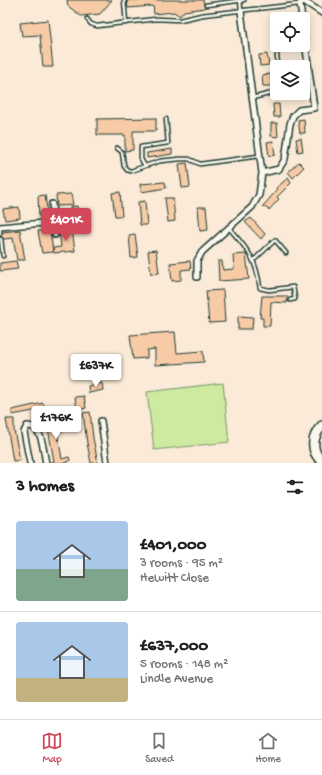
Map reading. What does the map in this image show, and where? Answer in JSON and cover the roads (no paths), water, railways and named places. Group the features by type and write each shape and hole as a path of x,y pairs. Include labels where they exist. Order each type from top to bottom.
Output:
{"highway":[{"path":"322,421 313,442 316,458 322,461"}],"street":[{"path":"302,12 301,2 319,9 322,13"},
{"path":"197,277 197,261 202,252 252,207 259,195 262,173 242,11"},
{"path":"262,173 279,169 285,159 290,124 293,116 299,110 314,108 306,52"},
{"path":"52,204 56,235"},
{"path":"0,228 54,222"},
{"path":"101,421 106,463"},
{"path":"30,463 24,432 27,426 32,426 37,429 46,463"}],"lane":[{"path":"124,0 126,23"},
{"path":"238,0 242,11"},
{"path":"206,5 244,0"},
{"path":"87,19 91,24 97,26 156,19 180,20 202,15 242,11 301,2"},
{"path":"277,55 277,60"},
{"path":"252,98 270,94"},
{"path":"145,166 140,155 142,147 168,143 166,118"},
{"path":"117,148 122,152 124,166 127,170 131,171 160,161 189,159 200,164 260,156"},
{"path":"229,227 254,260 258,271 260,288 269,290 293,287 295,299 290,300"},
{"path":"0,228 0,233"},
{"path":"1,239 3,256"},
{"path":"254,260 275,240 286,253"}]}
